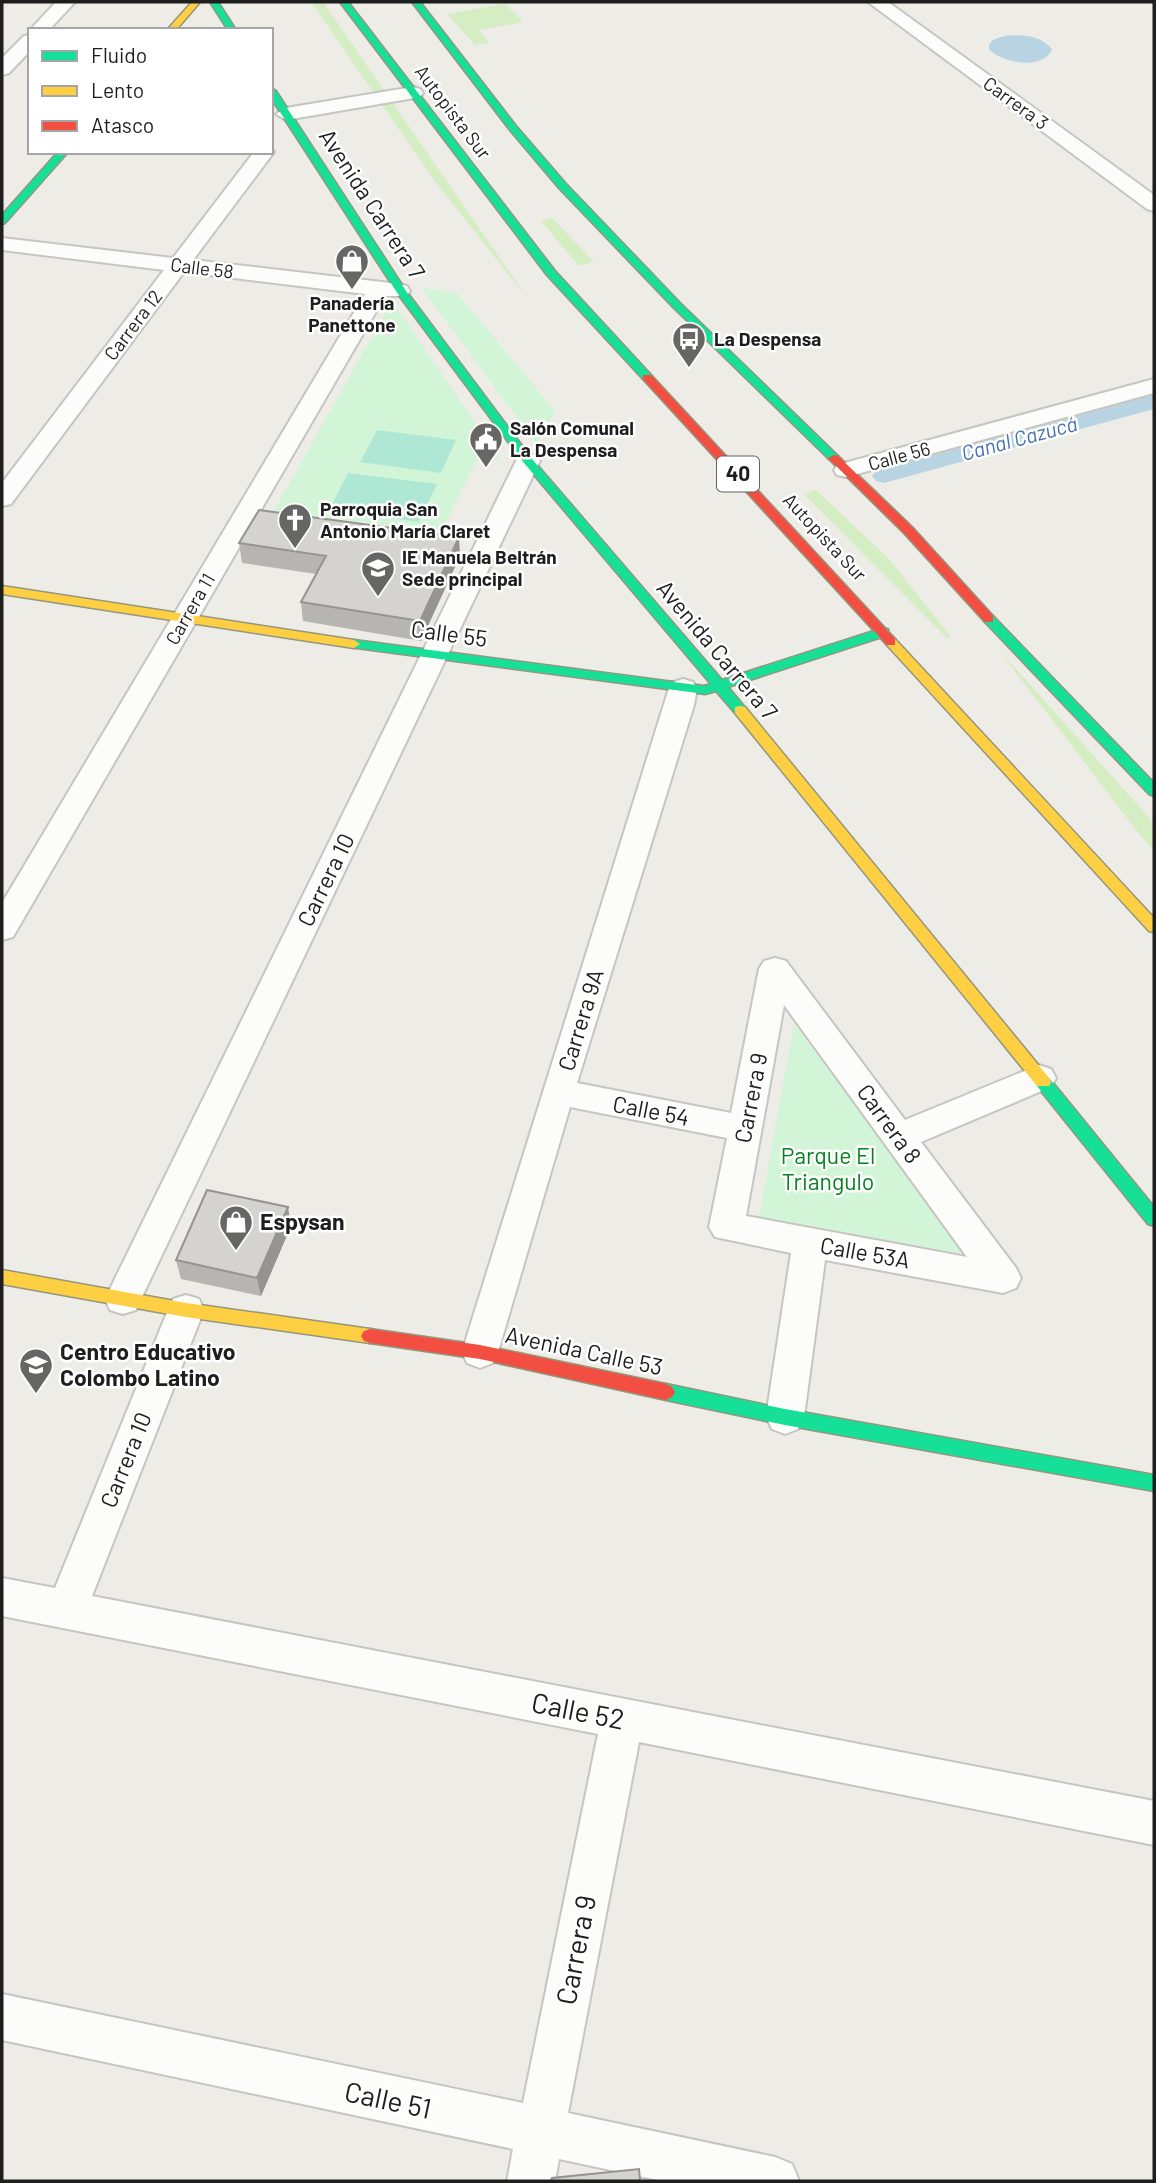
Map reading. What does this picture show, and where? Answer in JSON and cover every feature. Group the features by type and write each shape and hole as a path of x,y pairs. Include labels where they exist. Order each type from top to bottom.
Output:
{"main road":[{"path":"174,28 196,2"},
{"path":"214,2 231,28"},
{"name":"Autopista Sur","path":"344,2 551,273 1154,927"},
{"name":"Autopista Sur","path":"416,2 527,145 568,191 675,303 908,530 1027,661 1154,791"},
{"name":"Avenida Carrera 7","path":"273,94 390,290 528,461 719,685 1154,1219"},
{"path":"2,221 61,154"},
{"name":"Calle 55","path":"2,590 434,656 705,690 884,632"},
{"name":"Avenida Calle 53","path":"2,1277 186,1310 481,1352 785,1417 1154,1483"}],"street":[{"path":"41,28 66,2"},
{"name":"Carrera 3","path":"877,2 1154,205"},
{"path":"2,69 28,42"},
{"path":"273,140 288,116 413,93"},
{"name":"Carrera 12","path":"2,499 262,154"},
{"name":"Calle 58","path":"2,244 390,290"},
{"name":"Carrera 11","path":"2,929 185,618 258,518 390,290"},
{"name":"Calle 56","path":"846,470 1154,386"},
{"name":"Carrera 10","path":"123,1299 528,461"},
{"path":"459,544 486,548"},
{"name":"Carrera 9A","path":"481,1352 683,688"},
{"name":"Carrera 9","path":"727,1227 775,969"},
{"name":"Carrera 8","path":"775,969 1003,1279"},
{"path":"898,1136 1039,1078"},
{"name":"Calle 54","path":"558,1092 745,1129"},
{"name":"Calle 53A","path":"727,1227 1003,1279"},
{"path":"785,1417 810,1243"},
{"name":"Carrera 10","path":"66,1610 186,1310"},
{"name":"Calle 52","path":"2,1597 1154,1823"},
{"name":"Carrera 9","path":"531,2181 622,1720"},
{"name":"Calle 51","path":"2,2017 775,2181"}],"green space":[{"path":"311,2 323,2 528,299 434,180"},
{"path":"505,4 523,22 479,30 489,43 475,45 447,14"},
{"path":"552,218 594,262 579,266 541,221"},
{"path":"421,287 457,293 555,411 537,445"},
{"path":"392,301 501,461 478,458 441,532 274,511"},
{"path":"1154,395 1154,408 889,481 878,470"},
{"path":"377,430 456,440 441,473 360,462"},
{"path":"348,473 437,484 419,522 329,510"},
{"path":"816,490 889,559 951,637 947,638 804,494"},
{"path":"998,649 1154,823 1154,850 1140,835"},
{"name":"Parque El Triangulo","path":"794,1023 965,1254 759,1218"}],"water":[{"path":"1005,36 1030,36 1052,49 1040,60 1012,61 989,49 992,41"}],"building":[{"path":"259,510 459,537 420,621 301,602 326,556 239,543"},
{"name":"Espysan","path":"207,1190 288,1207 257,1278 176,1260"},
{"path":"639,2169 640,2181 551,2181 552,2178"}],"waterway":[{"name":"Canal Cazucá","path":"884,476 1154,402"}],"traffic: fast":[{"path":"214,2 231,28"},
{"path":"344,2 551,273 647,377"},
{"path":"416,2 513,128 600,227 834,458"},
{"path":"273,94 402,292 528,461 740,710"},
{"path":"2,221 61,154"},
{"path":"989,619 1154,791"},
{"path":"354,644 705,690 884,632"},
{"path":"1043,1082 1154,1219"},
{"path":"666,1392 785,1417 1154,1483"}],"traffic: slow":[{"path":"173,28 196,2"},
{"path":"2,590 354,644"},
{"path":"891,642 1154,927"},
{"path":"740,710 1043,1082"},
{"path":"2,1277 186,1310 370,1336"}],"traffic: jam":[{"path":"647,377 891,642"},
{"path":"834,458 908,530 989,619"},
{"path":"370,1336 480,1352 666,1392"}],"place":[{"name":"Panadería Panettone","path":"352,291"},
{"name":"La Despensa","path":"689,369"},
{"name":"Salón Comunal La Despensa","path":"486,469"},
{"name":"Parroquia San Antonio María Claret","path":"295,550"},
{"name":"IE Manuela Beltrán Sede principal","path":"378,598"},
{"name":"Espysan","path":"236,1252"},
{"name":"Centro Educativo Colombo Latino","path":"36,1395"}]}
